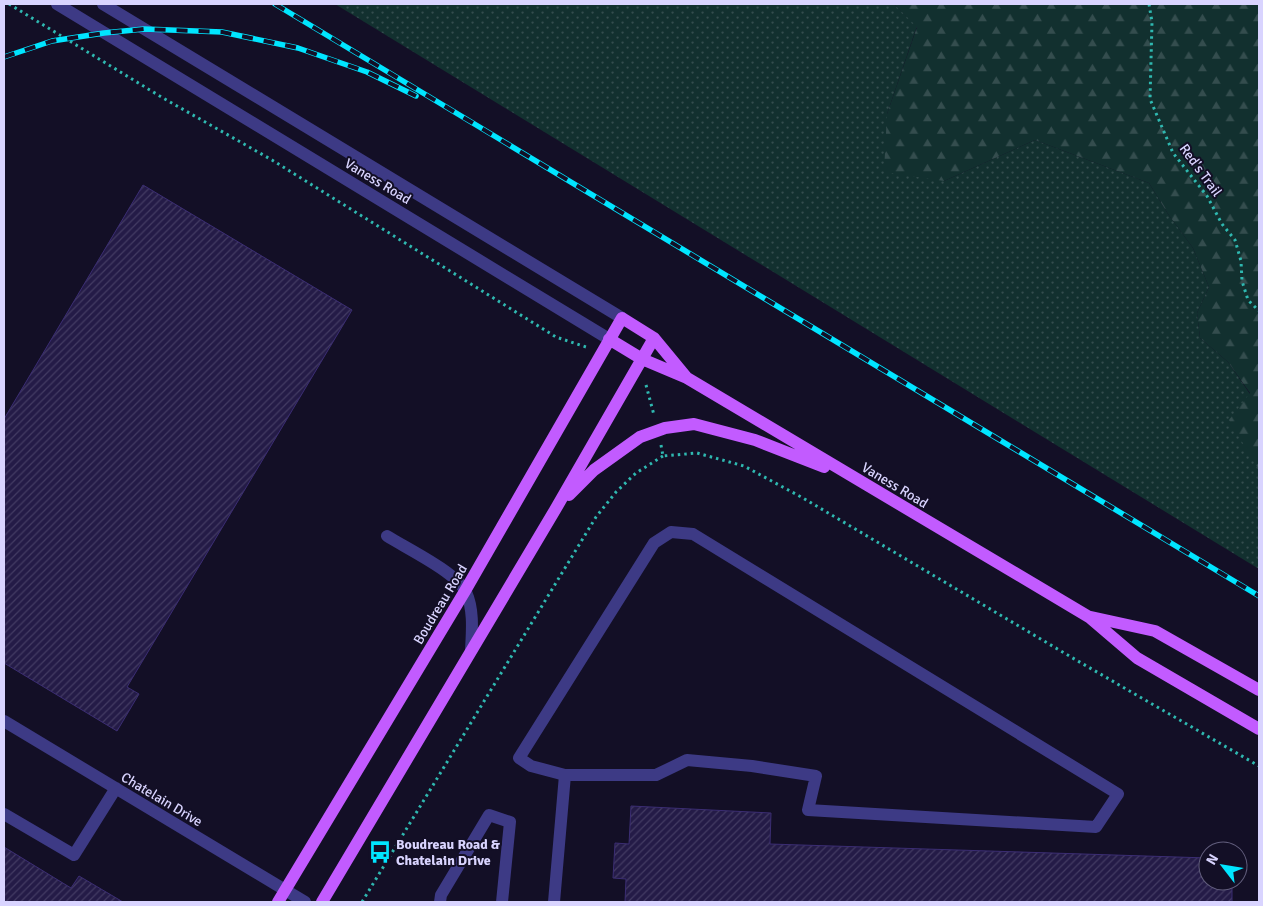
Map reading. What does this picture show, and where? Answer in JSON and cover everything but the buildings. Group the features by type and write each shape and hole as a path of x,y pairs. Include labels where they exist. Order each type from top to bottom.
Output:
{"main road":[{"name":"Boudreau Road","path":"278,902 465,591 622,318"},
{"name":"Vaness Road","path":"622,318 654,338 687,378"},
{"path":"322,902 555,510 654,338"},
{"name":"Vaness Road","path":"609,339 642,359 687,378 1088,617 1137,658 1259,729"},
{"path":"555,510 594,470 640,436 665,428 694,424 755,440 855,479"},
{"name":"Vaness Road","path":"1088,617 1155,631 1259,690"}],"street":[{"name":"Vaness Road","path":"57,4 609,339"},
{"name":"Vaness Road","path":"103,4 622,318"},
{"path":"671,532 693,534 1118,794 1096,827 808,810 816,776 752,766 687,760 656,775 565,775 531,766 519,758 654,543 671,532"},
{"path":"387,536 438,566 465,591 470,608 472,626 471,650"},
{"name":"Chatelain Drive","path":"4,721 304,902"},
{"path":"554,902 565,775"},
{"path":"4,814 74,856 116,788"},
{"path":"440,902 441,895 489,815 510,822 502,902"}],"path":[{"name":"Red's Trail","path":"1149,4 1152,22 1150,99 1173,153 1207,196 1222,224 1235,240 1241,261 1242,281 1248,300 1259,311"},
{"path":"362,902 596,516 616,492 636,473 663,456"}],"green space":[{"path":"335,4 894,4 917,26 887,114 944,181 1035,140 1149,183 1168,214 1193,248 1209,287 1197,313 1200,338 1228,362 1250,394 1259,470 1259,569"},
{"path":"894,4 1259,4 1259,470 1229,420 1250,393 1228,362 1200,338 1197,313 1209,287 1193,248 1168,214 1149,183 1035,140 944,181 884,172 887,114 917,27"}],"railway":[{"path":"275,4 1259,596"},
{"path":"4,57 52,41 104,33 144,29 222,32 298,48 367,72 416,96"}],"place":[{"name":"Boudreau Road & Chatelain Drive","path":"380,852"}]}
